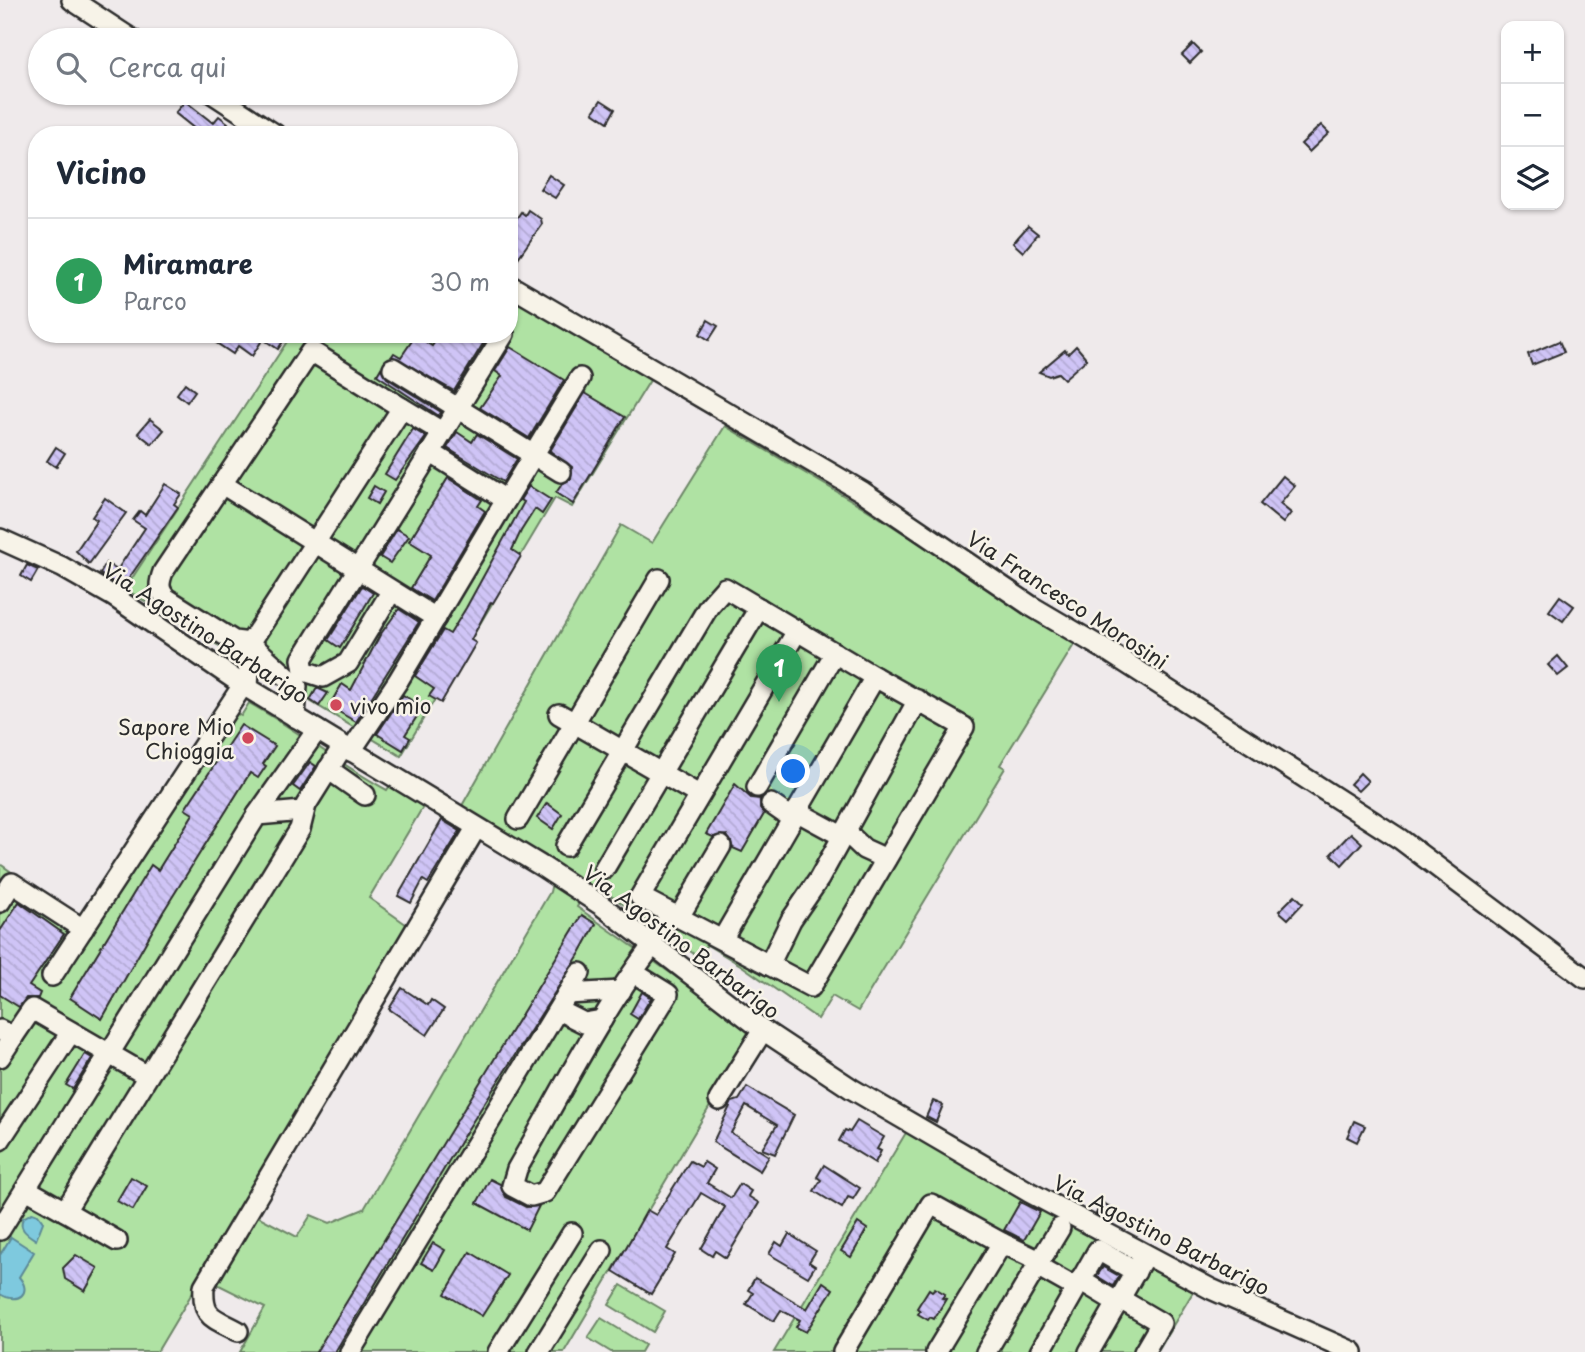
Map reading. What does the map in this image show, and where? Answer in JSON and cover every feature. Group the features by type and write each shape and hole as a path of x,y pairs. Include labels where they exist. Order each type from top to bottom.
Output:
{"street":[{"path":"72,0 115,28"},
{"path":"230,105 262,126"},
{"name":"Via Francesco Morosini","path":"518,290 863,492 1031,606 1109,652 1401,839 1585,978"},
{"path":"391,592 348,663 324,677 304,671 302,659 498,343"},
{"path":"295,717 297,686 246,644 166,598 160,591 159,582 311,351 442,432"},
{"path":"393,368 561,472"},
{"path":"65,1211 146,1075 300,829 303,811 328,769 347,748 436,618 580,378"},
{"path":"52,976 245,687 249,670 246,644 315,544 402,408"},
{"path":"430,452 506,500"},
{"path":"222,484 436,618"},
{"name":"Via Agostino Barbarigo","path":"0,539 113,596 245,687 601,905 762,1030 852,1089 981,1164 1210,1289 1353,1352"},
{"path":"518,819 567,718 660,579"},
{"path":"566,846 709,606 725,588 964,727 811,987 640,897 797,631"},
{"path":"604,869 759,608"},
{"path":"757,787 835,653"},
{"path":"722,940 875,677"},
{"path":"769,965 791,920 844,833 918,700"},
{"path":"567,718 699,795"},
{"path":"0,1230 257,815 317,730"},
{"path":"328,769 365,795"},
{"path":"771,804 844,833 864,849 886,859"},
{"path":"257,815 303,811"},
{"path":"238,1331 207,1314 202,1306 204,1286 476,828"},
{"path":"634,973 668,994 660,1008 648,1020 545,1192 538,1197 531,1196 512,1186 511,1181 602,1020 650,945 677,916 721,846"},
{"path":"0,902 12,883 83,929"},
{"path":"350,1352 580,973"},
{"path":"563,1002 621,991"},
{"path":"563,1002 584,1023 602,1020"},
{"path":"0,1057 6,1033 32,1009 146,1075"},
{"path":"719,1100 762,1030"},
{"path":"0,1140 71,1032"},
{"path":"26,1189 117,1241"},
{"path":"843,1352 932,1204 1038,1264 1161,1323 1144,1352"},
{"path":"986,1352 1060,1228"},
{"path":"498,1352 572,1233"},
{"path":"936,1352 1002,1243"},
{"path":"539,1352 602,1250"},
{"path":"1040,1352 1098,1250 1136,1272"},
{"path":"1089,1352 1146,1254"}],"green space":[{"path":"518,296 652,377 572,507 555,498 401,756 125,589 286,343 518,343"},
{"path":"725,426 863,507 1043,623 1077,640 1000,765 1005,768 858,1011 832,996 818,1019 707,945 697,956 594,884 589,890 459,811 621,525 652,543"},
{"path":"249,703 369,780 387,790 391,784 424,805 369,898 410,927 157,1352 0,1352 0,864 88,926 232,711 241,716"},
{"path":"552,883 580,901 577,907 754,1032 564,1352 240,1352 265,1308 211,1281 252,1213 297,1237 311,1215 330,1223 364,1209 550,892"},
{"path":"907,1131 1193,1292 1157,1352 774,1352"},
{"path":"621,1285 665,1311 653,1332 609,1305"},
{"path":"601,1318 645,1345 641,1352 611,1352 588,1338"}],"water":[{"path":"32,1213 38,1215 43,1222 36,1240 24,1231 22,1225 23,1218"},
{"path":"11,1237 34,1252 19,1277 24,1292 18,1298 0,1294 0,1255"}],"building":[{"path":"1193,44 1201,52 1190,63 1182,55"},
{"path":"601,100 615,109 608,122 593,112"},
{"path":"182,105 190,105 213,123 219,116 228,123 226,126 191,126 175,113"},
{"path":"1321,125 1329,133 1309,152 1301,144"},
{"path":"549,175 564,185 555,198 540,189"},
{"path":"528,210 541,219 542,224 518,258 518,216 521,212 525,215"},
{"path":"1028,226 1038,234 1023,252 1013,243"},
{"path":"708,320 718,326 709,340 700,334"},
{"path":"1559,341 1564,352 1532,365 1528,354"},
{"path":"216,343 260,343 252,356 238,346 233,354"},
{"path":"269,343 282,343 278,349"},
{"path":"411,343 428,343 432,346 434,343 483,343 454,391 392,356 394,353 401,357"},
{"path":"1076,346 1087,359 1064,379 1058,373 1049,376 1039,372 1065,350 1068,354"},
{"path":"510,347 564,380 529,438 480,408 502,376 495,371"},
{"path":"381,368 387,378 441,412 439,416 377,375"},
{"path":"185,383 195,391 187,402 177,394"},
{"path":"585,393 625,417 573,504 556,493 562,484 571,479 572,467 550,451"},
{"path":"150,419 164,430 152,444 138,433"},
{"path":"413,429 426,437 395,480 385,474"},
{"path":"457,432 472,442 477,434 517,459 503,482 447,448"},
{"path":"56,447 65,453 56,467 47,461"},
{"path":"1283,476 1295,486 1280,504 1291,513 1283,523 1260,504"},
{"path":"448,478 482,500 478,506 485,511 432,601 411,588 431,555 409,541"},
{"path":"165,484 181,494 174,504 178,507 125,584 120,586 100,574 106,563 117,570 145,528 133,520 140,511 145,515"},
{"path":"374,486 384,492 377,504 367,498"},
{"path":"529,486 551,500 542,514 535,509 521,531 512,550 521,556 493,603 491,602 471,640 476,643 441,703 429,696 434,689 415,676 443,630 450,634 466,608 524,502 520,500"},
{"path":"105,498 126,513 89,564 76,551 97,520 92,517"},
{"path":"397,529 409,536 390,563 380,557"},
{"path":"27,565 38,570 31,582 21,576"},
{"path":"362,586 373,593 340,648 328,640"},
{"path":"1560,596 1574,606 1563,621 1549,611"},
{"path":"399,609 419,622 356,722 329,706 342,684 351,690 380,635"},
{"path":"1558,656 1568,668 1558,676 1548,665"},
{"path":"317,688 328,693 319,706 310,700"},
{"path":"403,695 423,707 405,735 410,738 403,750 377,734"},
{"path":"241,725 275,746 263,764 266,766 258,778 250,773 163,912 102,1019 70,998 151,865 158,870 193,814 185,809"},
{"path":"310,762 316,766 300,791 293,786"},
{"path":"1360,773 1368,781 1358,791 1350,784"},
{"path":"735,784 751,798 760,799 760,809 764,814 742,852 733,848 727,835 713,837 706,834"},
{"path":"547,803 562,814 553,829 537,818"},
{"path":"442,820 460,831 428,883 423,880 411,903 398,896"},
{"path":"1351,833 1362,843 1342,865 1331,854"},
{"path":"1295,895 1303,903 1288,919 1279,911"},
{"path":"19,902 64,934 29,986 40,993 38,998 26,998 19,1007 0,995 0,931"},
{"path":"582,915 596,924 580,953 466,1132 335,1352 316,1352"},
{"path":"402,988 428,1005 431,1000 444,1009 427,1035 389,1009"},
{"path":"642,992 651,998 638,1019 630,1014"},
{"path":"85,1054 92,1058 73,1089 66,1085"},
{"path":"747,1087 794,1115 775,1154 762,1149 777,1125 746,1106 731,1133 769,1156 760,1171 713,1142 732,1102 739,1100"},
{"path":"933,1101 943,1105 936,1122 926,1117"},
{"path":"857,1121 884,1137 877,1149 881,1151 875,1163 839,1141 845,1130 850,1132"},
{"path":"1354,1121 1365,1126 1357,1142 1347,1137"},
{"path":"690,1161 701,1167 704,1162 715,1169 707,1183 731,1198 740,1184 751,1191 748,1196 759,1203 726,1258 715,1251 712,1256 701,1249 725,1207 701,1193 667,1249 675,1254 651,1294 613,1271 647,1210 656,1215"},
{"path":"824,1165 860,1188 853,1199 848,1197 842,1208 814,1191 821,1180 817,1177"},
{"path":"131,1177 147,1186 133,1210 117,1201"},
{"path":"490,1179 500,1184 506,1197 526,1207 539,1206 527,1230 477,1203"},
{"path":"1020,1202 1040,1212 1024,1240 1004,1230"},
{"path":"1101,1202 1114,1209 1109,1221 1096,1214"},
{"path":"858,1223 867,1229 851,1257 841,1251"},
{"path":"789,1234 816,1251 809,1262 815,1266 808,1277 769,1254 776,1242 782,1246"},
{"path":"433,1243 445,1250 434,1270 421,1263"},
{"path":"470,1252 508,1275 482,1316 445,1294"},
{"path":"76,1255 98,1268 85,1291 65,1279 63,1268"},
{"path":"1103,1267 1119,1276 1113,1286 1097,1276"},
{"path":"755,1278 807,1309 823,1282 833,1289 806,1332 796,1327 800,1320 781,1310 774,1321 746,1304 753,1293 748,1290"},
{"path":"935,1288 945,1294 942,1298 946,1299 934,1319 930,1317 928,1320 918,1314 920,1311 917,1308 929,1289 932,1291"}],"place":[{"name":"Miramare","path":"779,702"},
{"name":"vivo mio","path":"336,705"},
{"name":"Sapore Mio Chioggia","path":"248,738"}]}
